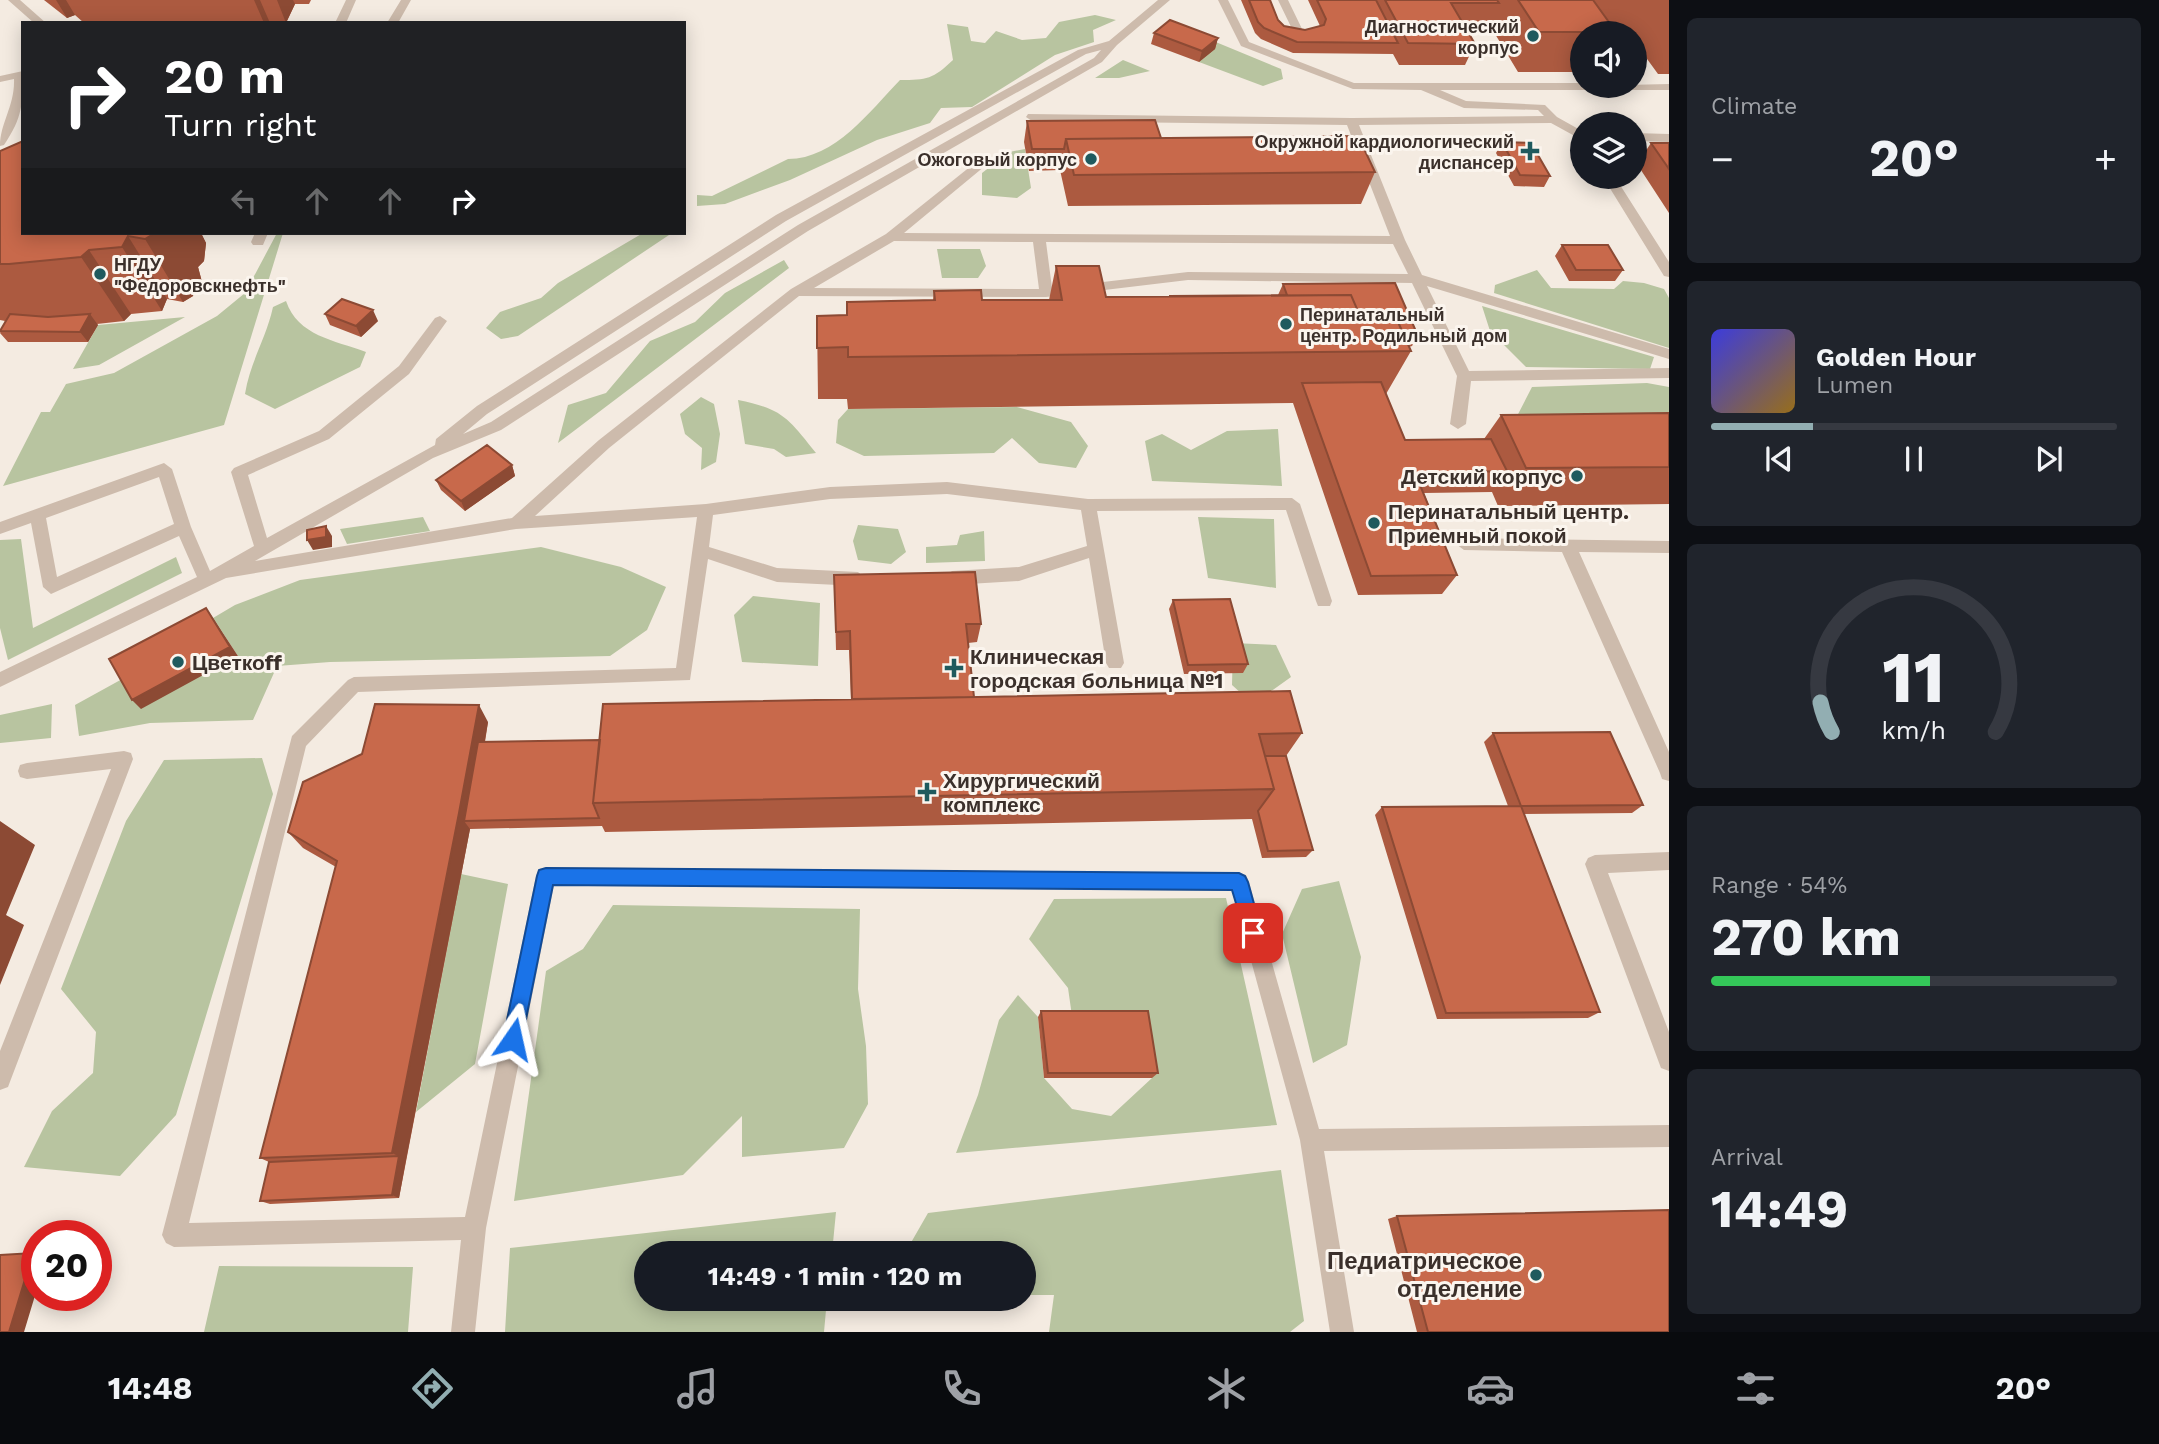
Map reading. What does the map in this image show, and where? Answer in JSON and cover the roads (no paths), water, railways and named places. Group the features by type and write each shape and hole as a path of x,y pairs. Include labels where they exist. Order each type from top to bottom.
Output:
{"lane":[{"path":"13,0 39,21"},
{"path":"341,21 351,0"},
{"path":"393,21 406,0"},
{"path":"0,680 212,577 428,454 496,426 803,228 1098,60 1112,43 1165,0"},
{"path":"1223,0 1245,44 1353,86 1669,87"},
{"path":"1283,0 1298,31"},
{"path":"428,454 482,410 781,218 1082,52 1112,43"},
{"path":"0,79 21,74 21,94 14,123 0,142"},
{"path":"1422,86 1464,104 1541,107 1550,113 1553,119"},
{"path":"1032,117 1352,122 1553,119 1570,129"},
{"path":"1352,122 1398,240 1464,376 1458,424"},
{"path":"1647,137 1669,138"},
{"path":"516,523 604,444 796,292 891,237 985,161"},
{"path":"1616,189 1669,273"},
{"path":"891,237 1398,240"},
{"path":"1039,238 1046,293"},
{"path":"796,292 1046,293 1188,276 1419,279 1669,354"},
{"path":"262,547 239,472 324,435 404,370 440,321"},
{"path":"607,330 624,344"},
{"path":"1464,376 1669,373"},
{"path":"0,528 164,469 183,527 212,577"},
{"path":"212,577 516,523 706,510 830,493 947,488 1088,505 1292,504 1324,601"},
{"path":"1088,505 1115,663"},
{"path":"474,1228 174,1235 298,742 354,685 684,675 706,510"},
{"path":"38,515 51,587 183,527"},
{"path":"1464,544 1669,547"},
{"path":"1568,546 1669,774"},
{"path":"940,579 1019,574 1096,549"},
{"path":"701,551 777,575 874,580"},
{"path":"0,1079 124,759 27,771"},
{"path":"1669,861 1595,864 1669,1060"},
{"path":"463,1332 474,1228 546,876 1239,882 1311,1140 1342,1332"},
{"path":"1311,1140 1669,1136"}],"place":[{"name":"Диагностический корпус","path":"1533,36"},
{"name":"Окружной кардиологический диспансер","path":"1530,151"},
{"name":"Ожоговый корпус","path":"1091,159"},
{"name":"НГДУ \"Федоровскнефть\"","path":"100,274"},
{"name":"Перинатальный центр. Родильный дом","path":"1286,324"},
{"name":"Детский корпус","path":"1577,476"},
{"name":"Перинатальный центр. Приемный покой","path":"1374,523"},
{"name":"Цветкоff","path":"178,662"},
{"name":"Клиническая городская больница №1","path":"954,668"},
{"name":"Хирургический комплекс","path":"927,792"},
{"name":"Педиатрическое отделение","path":"1536,1275"}]}
